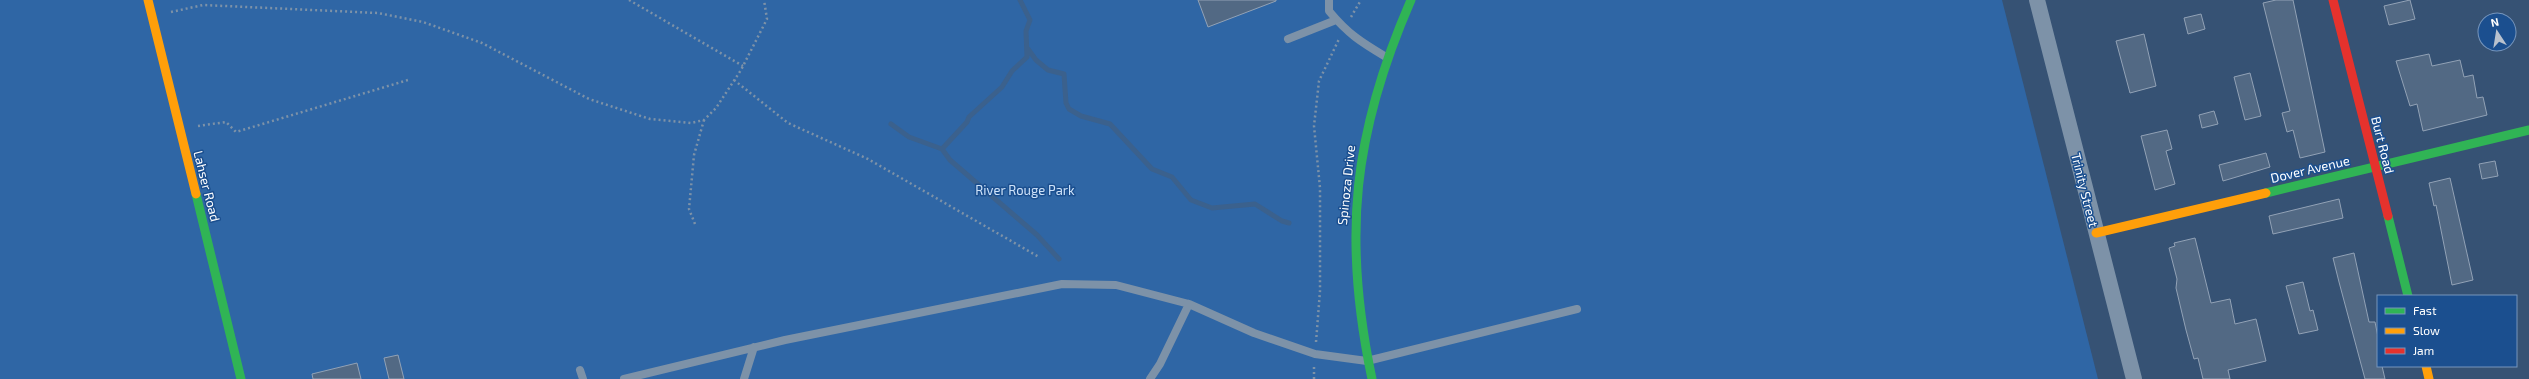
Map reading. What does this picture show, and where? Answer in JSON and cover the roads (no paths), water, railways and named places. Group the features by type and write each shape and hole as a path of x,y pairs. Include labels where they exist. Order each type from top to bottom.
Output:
{"street":[{"name":"Lahser Road","path":"148,0 241,379"},
{"name":"Spinoza Drive","path":"1372,379 1356,293 1355,207 1367,122 1387,58 1411,0"},
{"name":"Trinity Street","path":"2037,0 2134,379"},
{"name":"Burt Road","path":"2333,0 2408,295"},
{"name":"Dover Avenue","path":"2096,233 2529,130"},
{"path":"2426,367 2429,379"}],"lane":[{"path":"1329,0 1329,11 1344,30 1352,37 1387,58"},
{"path":"1288,39 1336,20"},
{"path":"624,379 754,347 1062,284 1116,285 1189,304 1254,333 1315,354 1368,361 1577,309"},
{"path":"1150,379 1160,364 1189,304"},
{"path":"744,379 754,347"},
{"path":"580,370 583,379"}],"waterway":[{"path":"942,149 967,122 969,117 1002,87 1012,71 1027,57 1026,31 1030,20 1020,0"},
{"path":"1028,49 1036,60 1048,70 1064,74 1066,103 1069,109 1081,116 1110,124 1152,169 1172,177 1191,200 1212,208 1255,204 1282,221 1289,223"},
{"path":"891,124 909,137 942,149 950,160 1037,235 1059,259"}],"park label":[{"name":"River Rouge Park","path":"1025,190"}]}
